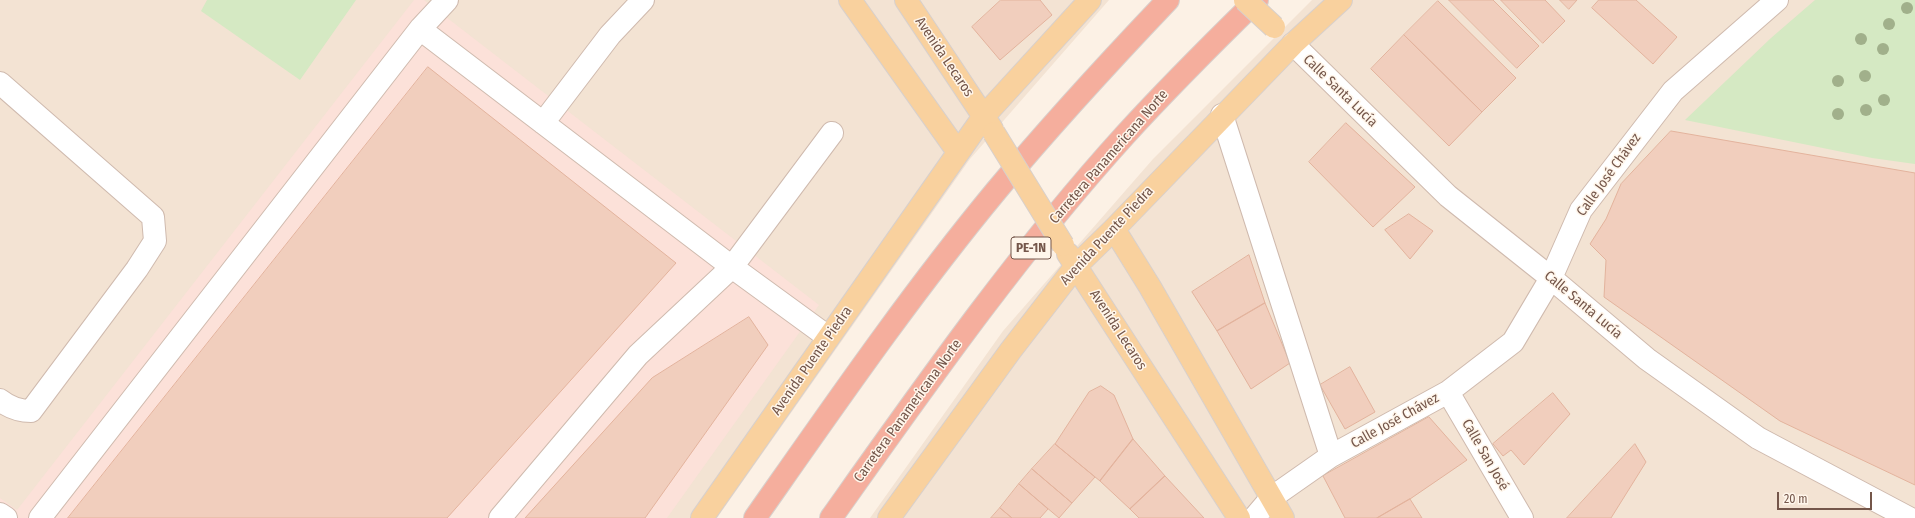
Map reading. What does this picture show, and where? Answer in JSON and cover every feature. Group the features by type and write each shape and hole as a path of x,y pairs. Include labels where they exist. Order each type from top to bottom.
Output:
{"highway":[{"path":"755,518 852,380 926,280 996,191 1070,105 1168,0"},
{"name":"Carretera Panamericana Norte","path":"831,518 934,373 1006,277 1064,206 1139,120 1257,0"}],"main road":[{"path":"850,0 958,152"},
{"name":"Avenida Lecaros","path":"906,0 989,125 1076,266 1239,518"},
{"name":"Avenida Puente Piedra","path":"702,518 958,152 989,125 1090,0"},
{"path":"1245,0 1293,44"},
{"name":"Avenida Puente Piedra","path":"889,518 1011,350 1076,266 1114,229 1222,115 1293,44 1341,0"},
{"path":"1114,229 1150,287 1283,518"}],"street":[{"path":"40,518 420,29 447,0"},
{"path":"543,123 610,35 643,0"},
{"name":"Calle José Chávez","path":"1254,518 1271,498 1331,456 1448,392 1512,342 1551,278 1581,210 1673,91 1777,0"},
{"path":"420,29 732,267 828,338"},
{"name":"Calle Santa Lucía","path":"1293,44 1448,196 1551,278 1647,359 1758,438 1909,518"},
{"path":"0,83 153,217 155,241 137,269 31,411 20,411 6,405 0,400"},
{"path":"1222,115 1331,456"},
{"path":"500,518 638,355 732,267 832,133"},
{"name":"Calle San José","path":"1448,392 1522,518"},
{"path":"0,514 6,518"}],"shaded area":[{"path":"0,0 1109,0 970,159 717,518 0,518"},
{"path":"414,0 424,0 819,305 667,518 0,518 0,498 17,510"},
{"path":"1312,0 1915,0 1915,518 870,518 1003,331 1153,159"}],"green space":[{"path":"207,0 356,0 300,80 201,11"},
{"path":"1815,0 1915,0 1915,164 1872,158 1685,120 1771,38"}],"building":[{"path":"1001,0 1040,0 1052,15 1000,60 972,27"},
{"path":"1449,0 1493,0 1539,46 1517,68"},
{"path":"1501,0 1545,0 1565,21 1543,43"},
{"path":"1560,0 1577,0 1569,9"},
{"path":"1599,0 1636,0 1677,37 1653,64 1592,8"},
{"path":"1438,1 1516,78 1482,112 1404,35"},
{"path":"1404,35 1482,112 1449,146 1371,69"},
{"path":"428,67 676,263 447,518 68,518"},
{"path":"1346,123 1415,187 1373,227 1309,162"},
{"path":"1671,131 1915,173 1915,485 1780,421 1604,297 1606,260 1590,244 1606,219 1621,184"},
{"path":"1409,214 1433,231 1410,259 1385,230"},
{"path":"1249,255 1265,303 1217,331 1192,292"},
{"path":"1265,303 1290,363 1251,389 1217,331"},
{"path":"749,317 768,345 645,518 525,518 652,378"},
{"path":"1350,367 1375,412 1345,429 1320,385"},
{"path":"1101,386 1114,395 1133,439 1100,481 1055,444 1089,392"},
{"path":"1553,393 1570,414 1524,465 1511,450 1503,456 1493,444"},
{"path":"1429,417 1467,460 1410,499 1377,518 1345,518 1323,476"},
{"path":"1133,439 1165,476 1130,509 1100,481"},
{"path":"1055,444 1095,477 1072,503 1032,469"},
{"path":"1635,444 1646,462 1611,518 1567,518"},
{"path":"1032,469 1072,503 1059,518 1019,484"},
{"path":"1165,476 1204,518 1139,518 1130,509"},
{"path":"1019,484 1048,509 1040,518 1012,518 1000,508"},
{"path":"1410,499 1422,518 1377,518"},
{"path":"1000,508 1012,518 991,518"}]}
